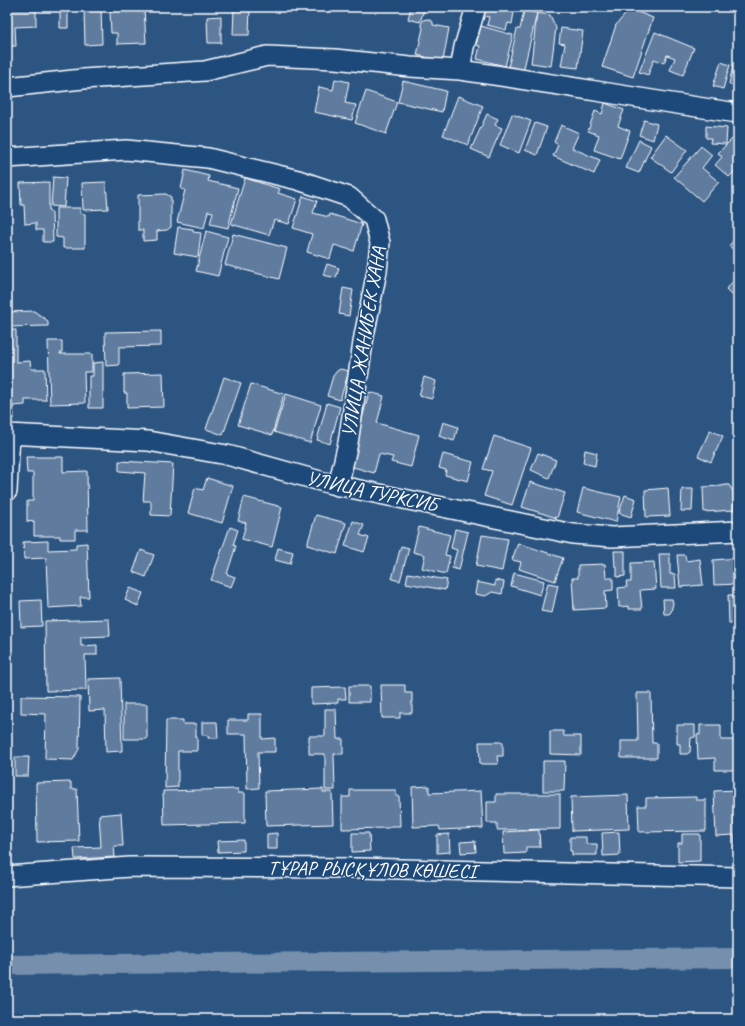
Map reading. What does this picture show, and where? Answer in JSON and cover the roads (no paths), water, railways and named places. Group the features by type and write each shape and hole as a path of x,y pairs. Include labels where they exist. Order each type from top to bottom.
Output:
{"street":[{"path":"460,70 464,47 476,7"},
{"path":"7,87 83,79 205,71 267,56 335,59 410,67 460,70 738,113"},
{"name":"УЛИЦА ЖАНИБЕК ХАНА","path":"7,158 126,150 208,158 298,180 349,197 374,219 380,243 377,271 364,336 348,443 338,486"},
{"path":"7,491 9,434"},
{"name":"УЛИЦА ТУРКСИБ","path":"9,434 148,441 227,455 338,486 573,534 612,537 738,531"},
{"name":"ТҰРАР РЫСҚҰЛОВ КӨШЕСІ","path":"7,876 138,867 359,868 738,877"}],"waterway":[{"path":"7,965 738,958"}]}
